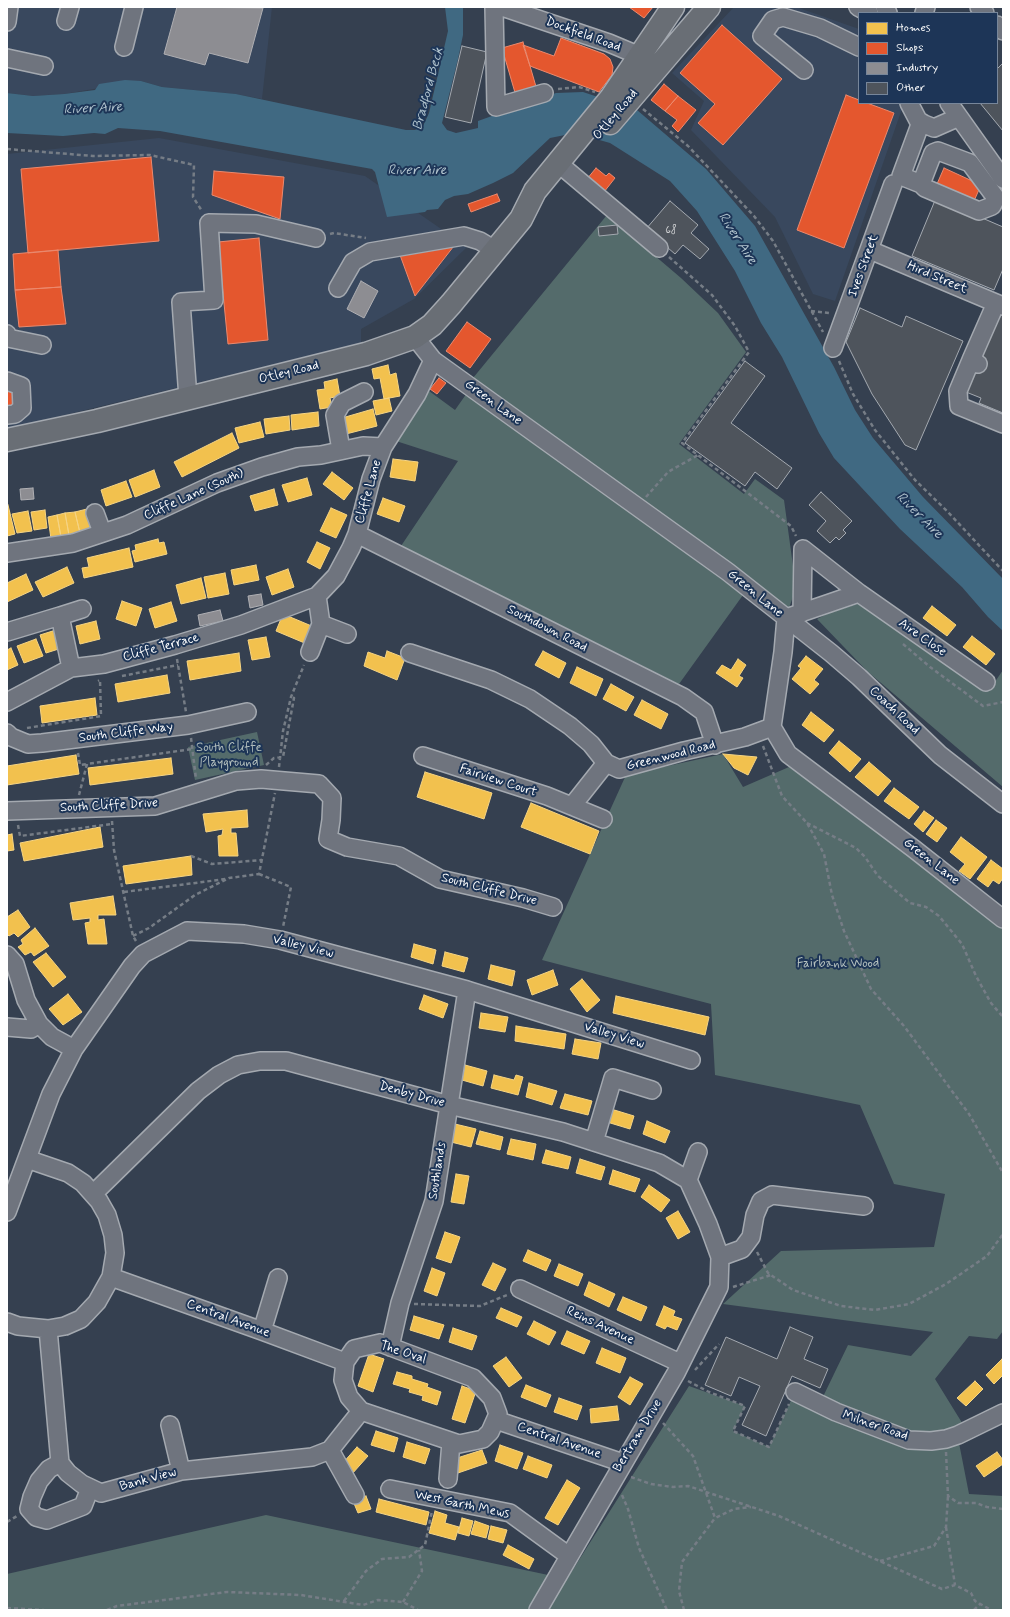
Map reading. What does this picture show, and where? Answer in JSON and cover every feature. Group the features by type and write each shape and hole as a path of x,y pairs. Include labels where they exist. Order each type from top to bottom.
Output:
{"main road":[{"name":"Otley Road","path":"619,101 640,56 673,7"},
{"name":"Otley Road","path":"7,440 97,421 366,354 415,337 440,316 495,250 520,219 535,191 569,161 619,101 668,53 709,7"},
{"path":"640,56 650,57 668,53"}],"street":[{"path":"7,22 9,7"},
{"path":"124,47 134,7"},
{"path":"494,7 496,106 544,93"},
{"name":"Dockfield Road","path":"502,7 609,43 640,56"},
{"path":"858,7 867,12"},
{"path":"804,70 762,36 773,20 783,17 820,28 858,47"},
{"path":"7,58 44,66"},
{"path":"910,104 921,122 934,128 959,118"},
{"path":"950,104 1003,179"},
{"path":"921,122 901,176 921,184"},
{"path":"569,161 659,248"},
{"name":"Ives Street","path":"833,348 893,184"},
{"path":"188,398 181,302 214,300 209,223 256,224 316,238"},
{"path":"338,288 353,262 370,252 464,236 480,240 495,250"},
{"name":"Hird Street","path":"870,250 999,304"},
{"path":"999,304 975,362 958,391 959,406 1003,424"},
{"path":"7,334 8,338 42,345"},
{"name":"Green Lane","path":"415,337 432,360 705,556 786,618 783,652 766,734 788,754 914,848 1003,919"},
{"name":"Cliffe Lane","path":"317,596 336,576 357,534 371,478 383,447 417,394 432,360"},
{"path":"7,381 21,386 22,408 15,414 7,415"},
{"path":"341,450 335,415 342,403 364,392"},
{"name":"Cliffe Lane (South)","path":"7,553 73,543 126,525 217,483 262,466 298,457 321,455 363,446 383,447"},
{"path":"95,512 102,532"},
{"name":"Southdown Road","path":"357,534 683,697 704,712 715,745"},
{"path":"802,613 803,549"},
{"name":"Aire Close","path":"803,549 859,593 986,682"},
{"path":"786,618 859,593"},
{"path":"310,652 321,624 317,596"},
{"name":"Cliffe Terrace","path":"7,702 71,668 96,673 175,645 241,625 317,596"},
{"path":"7,632 82,609"},
{"path":"60,616 71,668"},
{"name":"Coach Road","path":"786,618 858,677 959,771 1003,804"},
{"path":"321,624 347,634"},
{"name":"Greenwood Road","path":"410,653 491,680 530,699 570,726 591,744 606,763 619,769 684,751 766,734"},
{"name":"South Cliffe Way","path":"15,731 11,737 28,744 42,743 188,725 247,712"},
{"name":"Fairview Court","path":"423,756 547,796 603,819"},
{"path":"572,806 606,763"},
{"name":"South Cliffe Drive","path":"12,817 75,809 111,816 155,806 236,781 261,779 319,784 332,798 328,839 347,847 399,856 440,879 523,898 553,907"},
{"name":"Valley View","path":"7,1211 51,1094 74,1049 132,966 143,954 187,931 244,934 280,940 467,990 559,1011 690,1060"},
{"path":"7,955 15,964 26,1000 39,1024 52,1037 74,1049"},
{"name":"Southlands","path":"390,1347 400,1303 434,1201 467,990"},
{"path":"7,1027 30,1029 39,1024"},
{"name":"Denby Drive","path":"93,1194 198,1091 218,1074 238,1065 260,1061 286,1061 594,1142 659,1163 688,1180"},
{"path":"594,1142 613,1078 652,1090"},
{"path":"698,1152 688,1180 708,1224 720,1256 742,1248 751,1237 755,1215 761,1201 772,1195 864,1206"},
{"path":"7,1322 18,1326 48,1329 65,1326 80,1319 97,1302 111,1277 115,1253 113,1235 107,1215 93,1194 83,1183 68,1173 27,1159"},
{"name":"Bertram Drive","path":"538,1610 680,1363 719,1287 720,1256"},
{"name":"Central Avenue","path":"111,1277 262,1330 345,1362"},
{"path":"262,1330 278,1278"},
{"name":"Reins Avenue","path":"520,1289 680,1363"},
{"path":"48,1329 60,1463 49,1470 39,1481 32,1497 29,1509 36,1516 46,1520 82,1506 90,1488"},
{"name":"The Oval","path":"345,1362 354,1349 380,1343 473,1378 492,1398 498,1414 496,1420"},
{"path":"345,1362 343,1380 349,1397 361,1411 459,1444 482,1439 490,1432 496,1420"},
{"name":"Milner Road","path":"794,1392 836,1412 909,1440 931,1442 946,1439 958,1435 1003,1413"},
{"name":"Bank View","path":"60,1463 68,1473 90,1488 101,1493 181,1471 312,1458 330,1450 361,1411"},
{"name":"Central Avenue","path":"496,1420 618,1471"},
{"path":"170,1425 181,1471"},
{"path":"448,1479 451,1442"},
{"path":"330,1450 356,1495"},
{"name":"West Garth Mews","path":"390,1489 510,1513 569,1556"}],"path":[{"path":"544,93 562,88 579,87 619,101"},
{"path":"7,149 93,156 150,155 194,165 193,197 209,223"},
{"path":"316,238 334,233 371,239"},
{"path":"659,248 712,294 735,326 749,352 682,443 790,526 803,549"},
{"path":"811,311 846,315"},
{"path":"645,498 668,472 698,456"},
{"path":"902,643 930,667 983,706 1003,702"},
{"path":"175,645 186,716"},
{"path":"259,874 278,780 283,731 291,697 310,652"},
{"path":"115,677 178,665"},
{"path":"96,673 108,679"},
{"path":"15,731 101,716 96,673"},
{"path":"190,734 196,780"},
{"path":"766,734 782,796 807,823 824,854 832,895 844,931 871,989 904,1026 969,1114 1003,1173"},
{"path":"75,809 87,764 192,749"},
{"path":"261,779 267,764 274,758 280,757"},
{"path":"12,817 20,836 111,816 114,850 133,936 148,928 195,895 229,878"},
{"path":"807,823 856,848 866,857 878,876 910,903 926,907 939,916 962,944 976,976 990,1002 1003,1017"},
{"path":"190,856 212,864 262,860"},
{"path":"124,892 259,874 291,887 280,940"},
{"path":"751,1237 761,1261 771,1275 793,1290 841,1306 875,1310 909,1304 946,1284 987,1256 1003,1234"},
{"path":"716,1292 771,1275"},
{"path":"400,1303 435,1306 480,1306 520,1289"},
{"path":"719,1344 686,1380 709,1392 745,1406 733,1431 769,1447 782,1422 794,1392"},
{"path":"653,1412 693,1456 715,1518"},
{"path":"946,1439 948,1496 946,1526 955,1585"},
{"path":"618,1471 651,1484 673,1487 688,1486 780,1516 942,1589 955,1585 971,1593 975,1601 991,1610"},
{"path":"618,1471 639,1548 666,1610"},
{"path":"948,1496 958,1503 976,1503 987,1507 1003,1509"},
{"path":"344,1602 366,1572 382,1559 408,1557 425,1545 435,1499"},
{"path":"684,1610 678,1591 682,1562 715,1518 734,1509 753,1507"},
{"path":"880,1561 934,1546 946,1526"},
{"path":"403,1602 422,1571 419,1550"},
{"path":"107,1610 117,1606 227,1592 301,1595 363,1604 378,1600 403,1602 418,1610"},
{"path":"974,1610 980,1604"},
{"path":"7,1608 44,1610"}],"shaded area":[{"path":"7,7 272,7 262,99 236,94 162,87 141,81 64,94 33,96 7,93"},
{"path":"734,7 796,7 858,29 858,104 904,104 835,301 813,294 775,217 691,130 704,101 672,73"},
{"path":"159,138 365,176 467,247 414,299 361,329 361,343 7,429 7,154"}],"green space":[{"path":"607,215 681,278 718,313 746,352 679,444 744,494 755,479 784,500 796,588 789,608 473,378"},
{"path":"429,391 455,410 467,393 743,595 679,684 401,546 458,461 396,441"},
{"path":"861,603 990,689 1003,670 1003,787 867,671 817,619 829,613"},
{"name":"South Cliffe Playground","path":"257,732 264,765 195,780 188,747"},
{"name":"Fairbank Wood","path":"723,754 743,787 789,767 908,850 1003,925 1003,1331 997,1339 969,1336 935,1379 964,1426 959,1443 969,1494 1003,1496 1003,1610 7,1610 7,1574 266,1515 567,1579 689,1386 745,1406 733,1431 769,1447 795,1392 819,1405 848,1345 911,1356 933,1332 723,1304 781,1251 934,1247 945,1194 894,1184 860,1105 715,1075 711,1004 542,960 626,775"}],"water":[{"name":"River Aire","path":"445,7 463,7 463,35 442,123 447,130 456,133 478,128 478,121 556,93 583,92 637,110 706,169 755,226 834,367 855,410 873,438 923,497 1003,579 1003,631 988,617 962,587 900,529 834,458 819,433 782,357 761,323 735,271 697,211 670,181 610,143 575,133 550,138 513,173 493,183 468,194 454,196 445,200 438,209 387,217 375,172 372,169 160,131 118,128 105,134 94,133 63,136 7,133 7,93 33,96 64,94 95,90 99,84 125,80 141,81 162,87 236,94 406,130 415,130 423,126 429,113 448,31"}],"building: Homes":[{"path":"388,365 390,375 396,373 400,396 384,399 380,378 374,379 372,369"},
{"path":"337,379 340,396 330,398 332,407 320,409 317,390 325,389 324,382"},
{"path":"389,398 392,411 376,415 373,401"},
{"path":"373,409 377,426 346,434 342,418"},
{"path":"318,412 319,426 292,430 291,415"},
{"path":"289,416 290,430 266,434 264,419"},
{"path":"260,422 264,437 239,443 235,428"},
{"path":"232,433 239,448 182,477 174,462"},
{"path":"393,459 418,462 415,481 390,477"},
{"path":"154,470 160,487 135,497 129,480"},
{"path":"332,472 353,488 344,500 323,484"},
{"path":"307,478 312,495 288,502 282,485"},
{"path":"126,481 132,497 106,506 101,490"},
{"path":"274,489 278,505 255,511 250,496"},
{"path":"383,498 405,506 399,522 377,514"},
{"path":"8,505 15,534 7,536 7,506"},
{"path":"331,508 347,515 336,538 320,531"},
{"path":"87,509 91,531 80,533 75,512"},
{"path":"45,510 47,528 34,530 31,512"},
{"path":"28,511 32,531 17,533 12,514"},
{"path":"75,512 80,533 69,535 65,513"},
{"path":"65,513 69,535 61,537 57,515"},
{"path":"57,515 61,537 51,539 48,517"},
{"path":"158,539 159,543 164,542 167,554 135,562 132,551 136,550 135,545"},
{"path":"317,542 330,548 320,569 307,562"},
{"path":"129,548 133,567 84,578 82,568 89,567 87,558"},
{"path":"256,565 259,580 234,585 231,570"},
{"path":"67,567 74,583 43,597 35,582"},
{"path":"288,569 294,587 272,595 266,577"},
{"path":"225,573 229,594 208,598 204,577"},
{"path":"26,574 33,590 7,602 7,583"},
{"path":"201,578 206,598 181,604 176,585"},
{"path":"122,601 142,608 136,626 116,619"},
{"path":"171,602 177,621 155,628 149,609"},
{"path":"932,606 956,625 947,636 923,618"},
{"path":"283,614 314,627 307,644 276,631"},
{"path":"96,621 100,639 80,644 76,626"},
{"path":"59,629 65,647 46,653 40,635"},
{"path":"972,636 995,654 986,665 963,647"},
{"path":"266,637 270,657 252,660 248,640"},
{"path":"36,639 43,656 24,663 17,646"},
{"path":"11,648 18,665 7,670 7,650"},
{"path":"387,651 405,658 397,680 364,666 368,652 385,658"},
{"path":"543,651 566,663 559,678 535,665"},
{"path":"239,653 241,671 190,680 187,661"},
{"path":"806,656 823,669 814,680 819,684 810,694 792,679 801,668 798,666"},
{"path":"738,659 746,665 739,676 743,678 737,687 716,673 722,665 731,670"},
{"path":"577,667 603,679 596,696 570,683"},
{"path":"167,675 170,693 118,702 115,684"},
{"path":"611,684 634,697 626,711 603,699"},
{"path":"95,698 97,715 42,723 40,706"},
{"path":"642,700 668,714 661,729 634,715"},
{"path":"811,712 834,730 824,742 802,725"},
{"path":"839,741 861,759 850,772 829,753"},
{"path":"723,754 757,757 748,775 734,768"},
{"path":"76,755 79,774 7,785 7,766"},
{"path":"171,758 173,774 90,785 88,768"},
{"path":"869,762 891,781 878,796 855,777"},
{"path":"425,772 492,793 484,819 417,797"},
{"path":"894,788 919,807 909,819 884,801"},
{"path":"531,803 599,831 590,854 521,827"},
{"path":"247,810 248,827 231,828 231,833 236,833 238,856 219,856 218,836 222,835 223,829 206,832 203,814"},
{"path":"924,811 934,818 923,832 914,824"},
{"path":"936,820 947,828 937,842 926,834"},
{"path":"100,827 103,847 24,861 20,843"},
{"path":"12,834 14,850 7,851 7,835"},
{"path":"961,837 987,857 970,879 959,871 965,864 950,852"},
{"path":"191,856 192,875 126,884 123,866"},
{"path":"991,860 1003,869 1003,878 999,884 993,880 988,887 977,879"},
{"path":"113,896 116,915 98,915 98,920 104,919 107,944 88,944 85,923 90,922 90,918 73,920 70,903"},
{"path":"18,910 30,927 18,937 14,933 9,936 7,934 7,917"},
{"path":"35,928 49,946 34,956 31,952 25,955 18,947 23,944 21,940"},
{"path":"414,944 436,950 433,964 411,957"},
{"path":"445,952 468,958 464,972 442,966"},
{"path":"46,953 66,977 53,987 33,962"},
{"path":"491,965 515,971 512,986 488,979"},
{"path":"553,970 558,985 532,995 527,980"},
{"path":"582,979 600,1000 587,1012 570,989"},
{"path":"68,994 82,1012 63,1025 49,1009"},
{"path":"424,995 448,1004 443,1018 419,1009"},
{"path":"616,996 709,1017 705,1035 613,1013"},
{"path":"481,1013 508,1017 505,1032 479,1028"},
{"path":"516,1026 566,1034 564,1049 515,1041"},
{"path":"575,1039 601,1043 598,1059 572,1054"},
{"path":"465,1065 487,1071 483,1086 462,1080"},
{"path":"494,1075 514,1080 516,1075 523,1077 518,1095 491,1088"},
{"path":"529,1083 557,1091 552,1105 526,1097"},
{"path":"565,1094 592,1101 588,1115 560,1108"},
{"path":"611,1109 634,1116 630,1129 607,1122"},
{"path":"647,1121 670,1131 665,1143 643,1134"},
{"path":"455,1124 476,1129 471,1147 451,1142"},
{"path":"480,1131 503,1137 500,1150 476,1144"},
{"path":"511,1139 536,1144 533,1160 507,1154"},
{"path":"546,1150 571,1157 568,1169 542,1163"},
{"path":"580,1159 605,1167 601,1180 576,1173"},
{"path":"613,1170 640,1179 635,1192 609,1184"},
{"path":"456,1174 469,1176 464,1204 451,1202"},
{"path":"649,1185 670,1200 661,1212 641,1197"},
{"path":"678,1211 690,1232 678,1239 666,1218"},
{"path":"445,1232 460,1237 451,1263 436,1258"},
{"path":"528,1250 551,1260 546,1271 523,1261"},
{"path":"493,1263 506,1269 495,1291 482,1285"},
{"path":"559,1264 583,1274 578,1286 554,1276"},
{"path":"432,1268 445,1273 437,1296 424,1291"},
{"path":"589,1282 615,1294 609,1307 584,1295"},
{"path":"623,1297 647,1307 641,1321 617,1310"},
{"path":"664,1306 675,1311 673,1316 682,1319 677,1330 667,1326 665,1329 656,1325"},
{"path":"501,1308 522,1317 517,1327 496,1318"},
{"path":"414,1316 444,1325 439,1339 410,1330"},
{"path":"534,1321 556,1332 549,1345 527,1334"},
{"path":"453,1328 477,1336 472,1350 449,1342"},
{"path":"567,1331 590,1341 584,1354 561,1344"},
{"path":"602,1348 626,1358 620,1373 596,1363"},
{"path":"369,1354 384,1359 373,1392 358,1386"},
{"path":"506,1357 522,1378 509,1387 493,1366"},
{"path":"1002,1359 1003,1375 994,1384 986,1375"},
{"path":"397,1372 412,1376 412,1379 428,1384 427,1387 441,1392 437,1405 422,1400 423,1396 409,1392 410,1389 393,1384"},
{"path":"630,1377 643,1384 630,1405 618,1397"},
{"path":"975,1381 983,1389 966,1406 957,1398"},
{"path":"526,1385 551,1395 546,1407 521,1397"},
{"path":"462,1386 476,1391 465,1423 452,1419"},
{"path":"559,1398 582,1406 577,1420 554,1412"},
{"path":"617,1406 619,1420 591,1423 590,1409"},
{"path":"376,1431 398,1438 394,1452 371,1445"},
{"path":"407,1442 430,1449 425,1464 403,1457"},
{"path":"500,1445 523,1453 517,1469 495,1461"},
{"path":"357,1447 368,1456 352,1474 342,1464"},
{"path":"482,1450 487,1463 455,1474 451,1460"},
{"path":"997,1452 1003,1460 1003,1464 984,1477 976,1466"},
{"path":"528,1456 552,1465 547,1478 523,1469"},
{"path":"567,1480 580,1488 558,1525 545,1518"},
{"path":"366,1496 371,1509 358,1513 353,1501"},
{"path":"379,1499 429,1512 426,1525 376,1512"},
{"path":"435,1511 447,1515 445,1523 459,1527 455,1540 429,1533"},
{"path":"462,1518 473,1521 469,1536 458,1533"},
{"path":"475,1521 489,1526 486,1538 471,1534"},
{"path":"491,1526 507,1530 503,1543 488,1539"},
{"path":"508,1545 534,1559 529,1569 503,1555"}],"building: Shops":[{"path":"629,7 653,7 644,18"},
{"path":"722,25 782,79 723,145 698,123 715,104 680,73"},
{"path":"561,38 604,54 610,59 613,67 612,75 599,92 530,66 523,45 554,56"},
{"path":"523,42 537,90 516,96 502,48"},
{"path":"664,84 678,96 665,111 651,100"},
{"path":"846,95 858,100 858,104 870,104 894,113 844,248 797,230"},
{"path":"678,96 696,110 678,132 672,126 677,120 665,111"},
{"path":"151,157 159,241 28,253 21,169"},
{"path":"596,168 606,176 609,173 615,178 604,192 587,179"},
{"path":"944,168 981,185 974,201 937,184"},
{"path":"214,171 284,177 280,219 212,195"},
{"path":"497,194 500,201 471,212 468,204"},
{"path":"259,238 268,340 228,344 218,242"},
{"path":"457,242 415,296 400,255"},
{"path":"58,250 61,287 15,290 13,254"},
{"path":"61,287 66,324 19,327 15,290"},
{"path":"467,322 491,339 470,368 446,351"},
{"path":"439,378 446,383 437,394 430,389"},
{"path":"13,384 15,404 7,411 7,385"}],"building: Industry":[{"path":"177,7 263,8 248,63 209,53 205,65 164,54"},
{"path":"361,281 378,291 364,318 347,309"},
{"path":"33,488 34,499 21,500 20,489"},
{"path":"261,594 263,605 250,608 248,596"},
{"path":"220,610 223,621 200,626 198,615"}],"building: Other":[{"path":"462,46 487,52 471,123 445,117"},
{"path":"1003,63 1003,131 981,104 998,104 998,68"},
{"path":"936,198 1003,227 1003,269 994,290 912,256"},
{"path":"670,201 698,225 691,233 709,249 700,259 683,245 675,254 646,229"},
{"path":"617,225 618,234 599,236 598,227"},
{"path":"860,308 902,327 906,316 963,341 916,450 905,445 872,394 846,342"},
{"path":"1000,314 1003,315 1003,413 979,403 981,398 966,392"},
{"path":"745,361 765,376 731,423 792,468 777,489 755,472 745,486 685,443"},
{"path":"821,492 852,521 843,530 846,533 839,540 836,537 830,543 817,531 826,521 809,505"},
{"path":"790,1327 813,1337 804,1359 828,1369 820,1388 792,1376 766,1436 742,1425 760,1386 739,1377 731,1396 705,1385 726,1337 777,1359"}],"water label":[{"name":"Bradford Beck","path":"429,89"}]}
